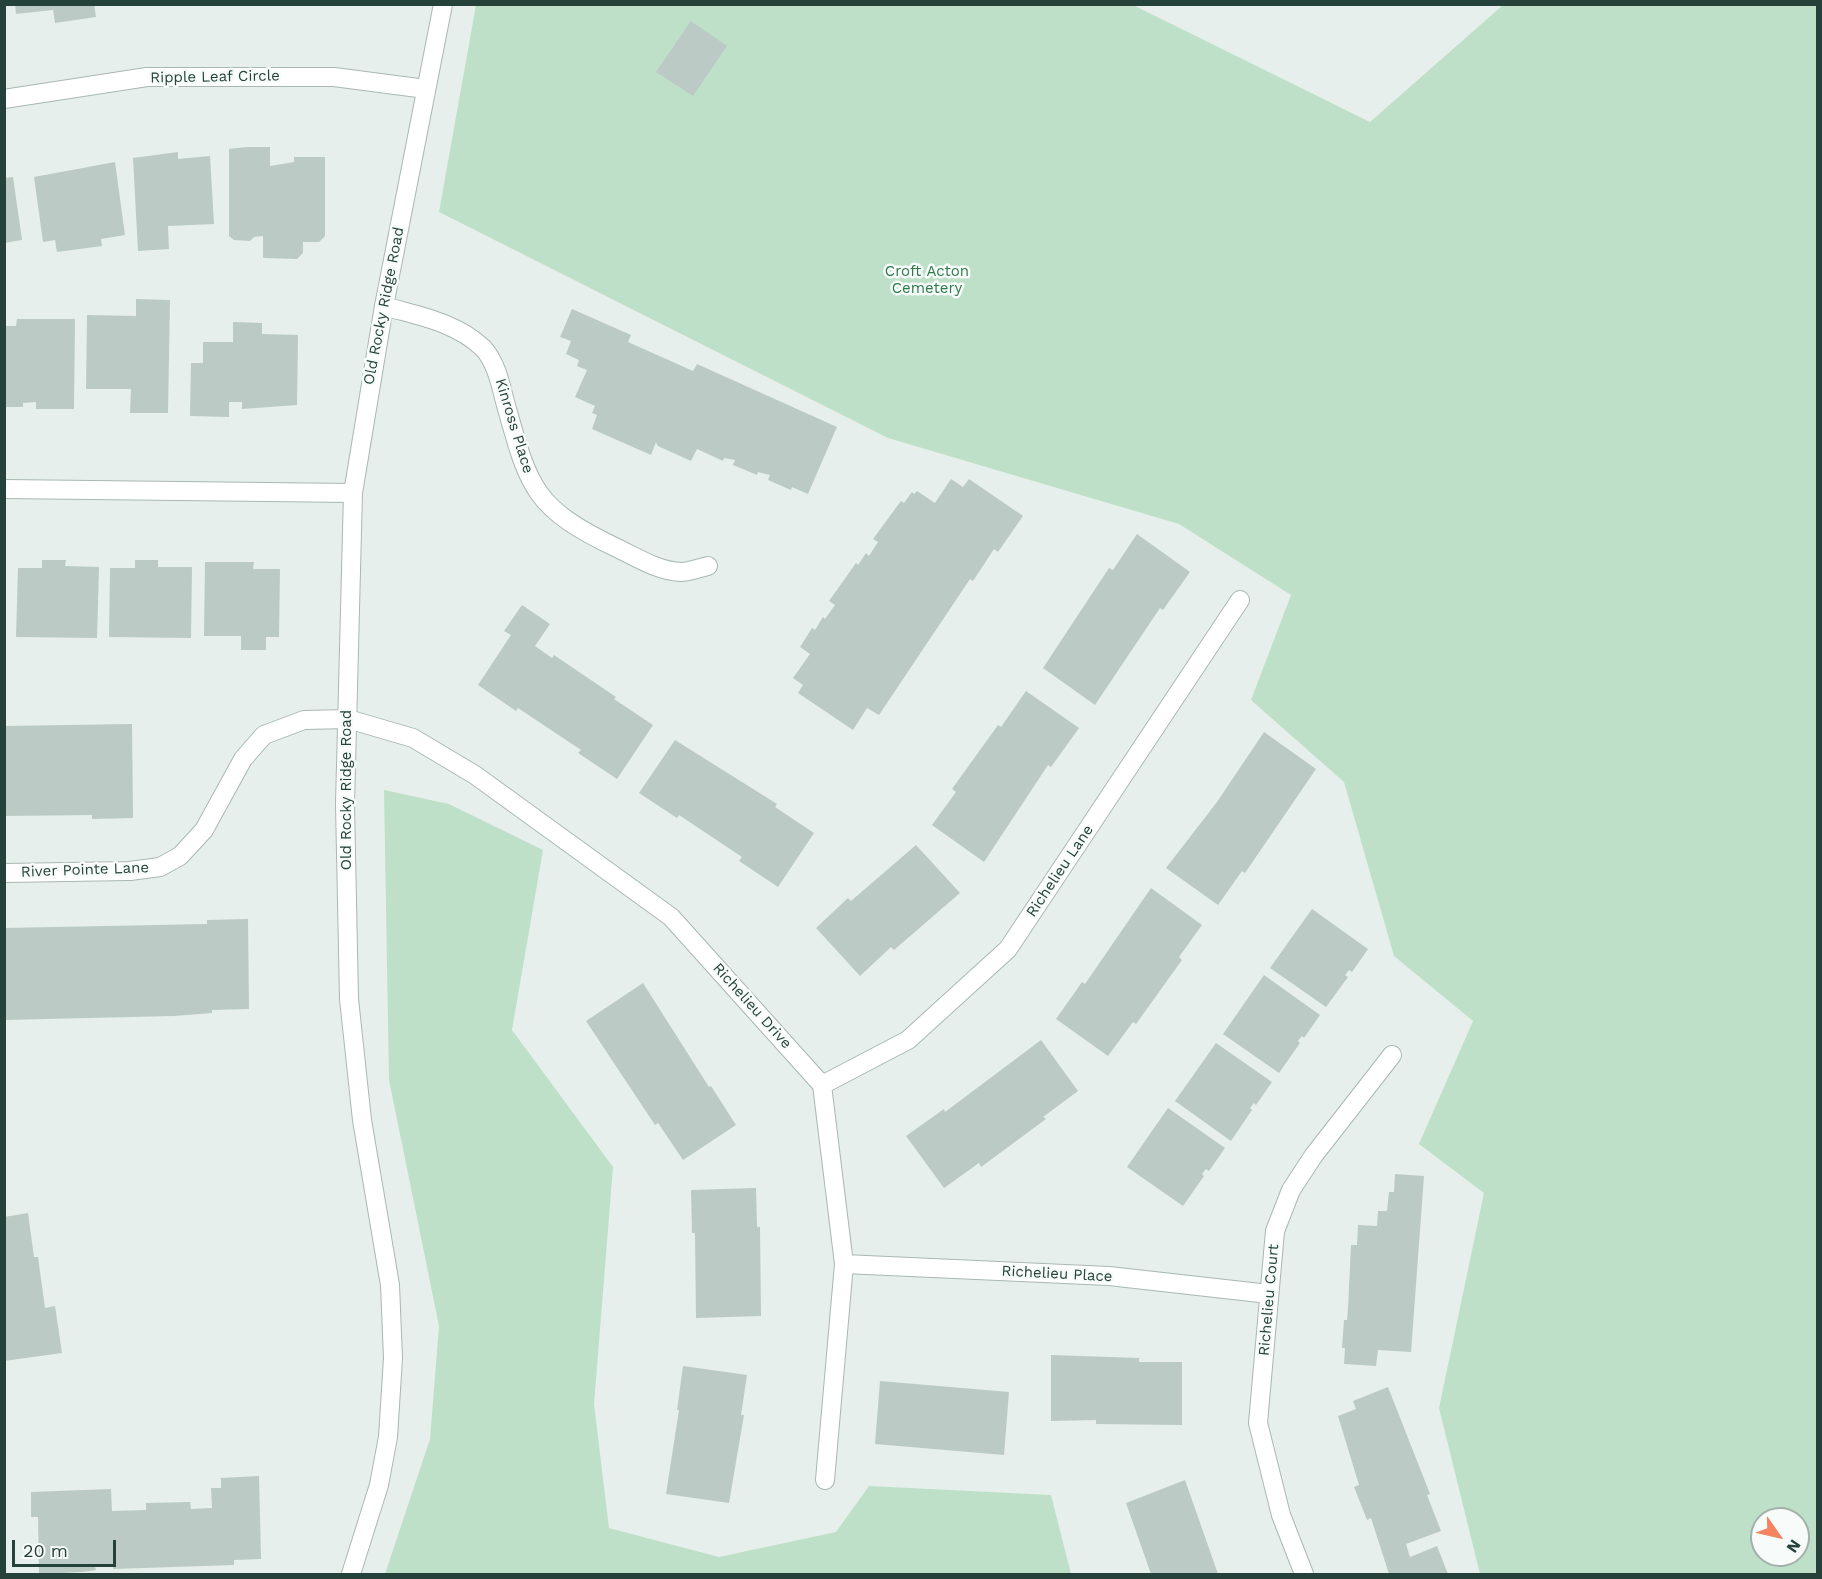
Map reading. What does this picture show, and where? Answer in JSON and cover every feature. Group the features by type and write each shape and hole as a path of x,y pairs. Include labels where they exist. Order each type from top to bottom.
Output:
{"street":[{"name":"Old Rocky Ridge Road","path":"351,1575 379,1485 388,1437 393,1391 390,1285 362,1120 352,1033 345,804 353,493 384,306 443,4"},
{"name":"Ripple Leaf Circle","path":"4,99 147,77 334,76 426,89"},
{"name":"Kinross Place","path":"384,306 442,322 466,334 485,350 497,372 526,473 539,495 555,512 578,530 647,563 680,572 708,566"},
{"path":"4,489 353,493"},
{"name":"Richelieu Lane","path":"822,1085 908,1040 1008,949 1240,600"},
{"name":"River Pointe Lane","path":"4,873 130,871 160,867 180,856 204,830 243,759 264,735 303,720 348,719"},
{"name":"Richelieu Drive","path":"348,719 413,738 475,775 672,917 822,1085"},
{"name":"Richelieu Court","path":"1304,1575 1281,1515 1258,1423 1275,1231 1291,1190 1314,1155 1392,1055"},
{"path":"822,1085 844,1264 825,1480"},
{"name":"Richelieu Place","path":"844,1264 1108,1276 1269,1294"}],"green space":[{"name":"Croft Acton Cemetery","path":"476,5 1133,5 1370,122 1503,5 1817,5 1817,1574 1480,1574 1439,1408 1484,1193 1419,1144 1473,1021 1394,956 1344,782 1251,700 1291,595 1179,524 888,438 439,212"},
{"path":"384,790 449,804 543,850 512,1030 613,1167 594,1404 609,1528 719,1557 836,1532 869,1486 1051,1495 1071,1574 385,1574 430,1439 439,1326 389,1080"}],"building":[{"path":"15,4 94,4 96,17 55,23 53,10 16,14"},
{"path":"691,21 727,46 693,96 656,72"},
{"path":"270,147 270,166 294,162 294,157 325,157 325,236 319,242 303,242 303,253 297,259 263,258 263,236 254,237 250,241 234,240 229,236 229,149"},
{"path":"178,152 178,159 210,156 214,224 168,226 169,249 138,251 133,158"},
{"path":"115,162 125,235 101,239 102,246 57,252 55,240 43,242 34,177"},
{"path":"13,177 22,240 4,243 4,178"},
{"path":"136,299 170,300 168,413 130,413 131,389 86,389 87,315 136,316"},
{"path":"572,309 631,335 628,342 693,371 697,364 837,427 808,494 792,487 791,490 768,480 770,475 758,472 757,475 733,465 735,460 724,458 723,461 697,449 691,461 658,446 656,442 651,455 592,429 597,415 592,413 595,406 575,397 587,370 577,366 579,360 566,354 571,341 560,337"},
{"path":"17,319 75,319 74,409 36,409 36,402 23,403 23,407 4,407 4,326 16,326"},
{"path":"233,322 262,323 262,334 298,335 297,405 242,409 242,402 229,402 229,417 190,416 191,363 203,363 203,342 233,342"},
{"path":"951,479 963,487 969,479 1023,516 998,552 994,549 973,581 970,579 879,715 867,708 853,730 798,693 803,685 793,678 810,654 800,647 812,628 815,630 823,617 825,619 835,605 829,601 856,563 858,565 866,553 869,556 878,542 873,539 901,501 904,503 912,492 914,494 917,491 935,503"},
{"path":"1137,534 1190,572 1163,610 1160,608 1095,705 1043,668 1109,568 1113,570"},
{"path":"42,560 66,560 65,566 99,567 97,638 16,637 18,568 42,568"},
{"path":"135,560 158,560 158,567 192,567 191,638 109,637 110,568 135,568"},
{"path":"205,562 254,562 253,569 280,569 279,637 266,637 266,650 241,650 241,636 204,636"},
{"path":"522,605 550,624 535,646 552,658 554,655 653,725 617,779 578,753 581,750 518,708 516,711 478,685 511,635 504,631"},
{"path":"1026,691 1079,728 1051,767 1048,765 984,862 932,825 956,792 952,789 998,725 1001,727"},
{"path":"132,724 133,818 92,819 92,815 4,816 4,726"},
{"path":"1264,732 1316,769 1245,873 1242,871 1218,905 1166,868 1217,802"},
{"path":"675,740 777,804 775,807 814,833 778,887 739,861 742,857 679,815 677,818 639,793"},
{"path":"916,845 960,893 894,950 891,947 860,976 816,928 848,898 851,901"},
{"path":"1151,888 1202,925 1179,957 1182,960 1136,1024 1133,1022 1108,1056 1056,1019 1082,982 1085,984"},
{"path":"1312,909 1368,949 1352,972 1349,970 1345,975 1348,977 1326,1007 1270,968"},
{"path":"248,919 249,1009 212,1010 212,1013 174,1016 4,1020 4,928 207,924 207,920"},
{"path":"1264,975 1320,1015 1304,1038 1302,1036 1298,1041 1300,1043 1279,1073 1223,1034"},
{"path":"643,983 736,1125 683,1160 658,1123 655,1125 586,1021"},
{"path":"1041,1040 1078,1091 1043,1117 1046,1119 981,1167 979,1163 944,1188 906,1136 944,1109 945,1112"},
{"path":"1216,1043 1272,1082 1256,1105 1254,1103 1250,1108 1252,1110 1231,1141 1175,1101"},
{"path":"1168,1108 1225,1148 1209,1171 1206,1169 1202,1174 1204,1176 1183,1206 1127,1167"},
{"path":"1395,1174 1424,1176 1411,1352 1378,1350 1376,1366 1344,1364 1345,1348 1342,1348 1344,1320 1347,1320 1351,1245 1357,1245 1358,1225 1377,1226 1378,1211 1387,1211 1389,1192 1394,1192"},
{"path":"756,1188 757,1227 760,1227 761,1316 696,1318 695,1233 692,1233 691,1190"},
{"path":"28,1213 34,1257 38,1257 45,1308 55,1306 62,1353 4,1361 4,1217"},
{"path":"1051,1355 1139,1358 1139,1362 1182,1362 1182,1425 1096,1424 1096,1420 1051,1421"},
{"path":"683,1366 747,1375 741,1415 744,1415 729,1503 666,1494 679,1410 677,1410"},
{"path":"880,1381 1009,1392 1004,1455 875,1444"},
{"path":"1388,1387 1430,1494 1427,1495 1441,1531 1406,1544 1410,1557 1437,1546 1448,1574 1389,1574 1371,1518 1367,1520 1354,1487 1359,1485 1338,1416 1356,1409 1353,1401"},
{"path":"259,1476 261,1559 234,1560 234,1565 113,1569 113,1566 95,1566 96,1570 39,1574 38,1517 31,1517 31,1492 111,1489 112,1511 146,1510 146,1503 190,1502 191,1509 212,1508 211,1488 221,1488 221,1478"},
{"path":"1185,1480 1218,1574 1151,1574 1126,1503"}]}
